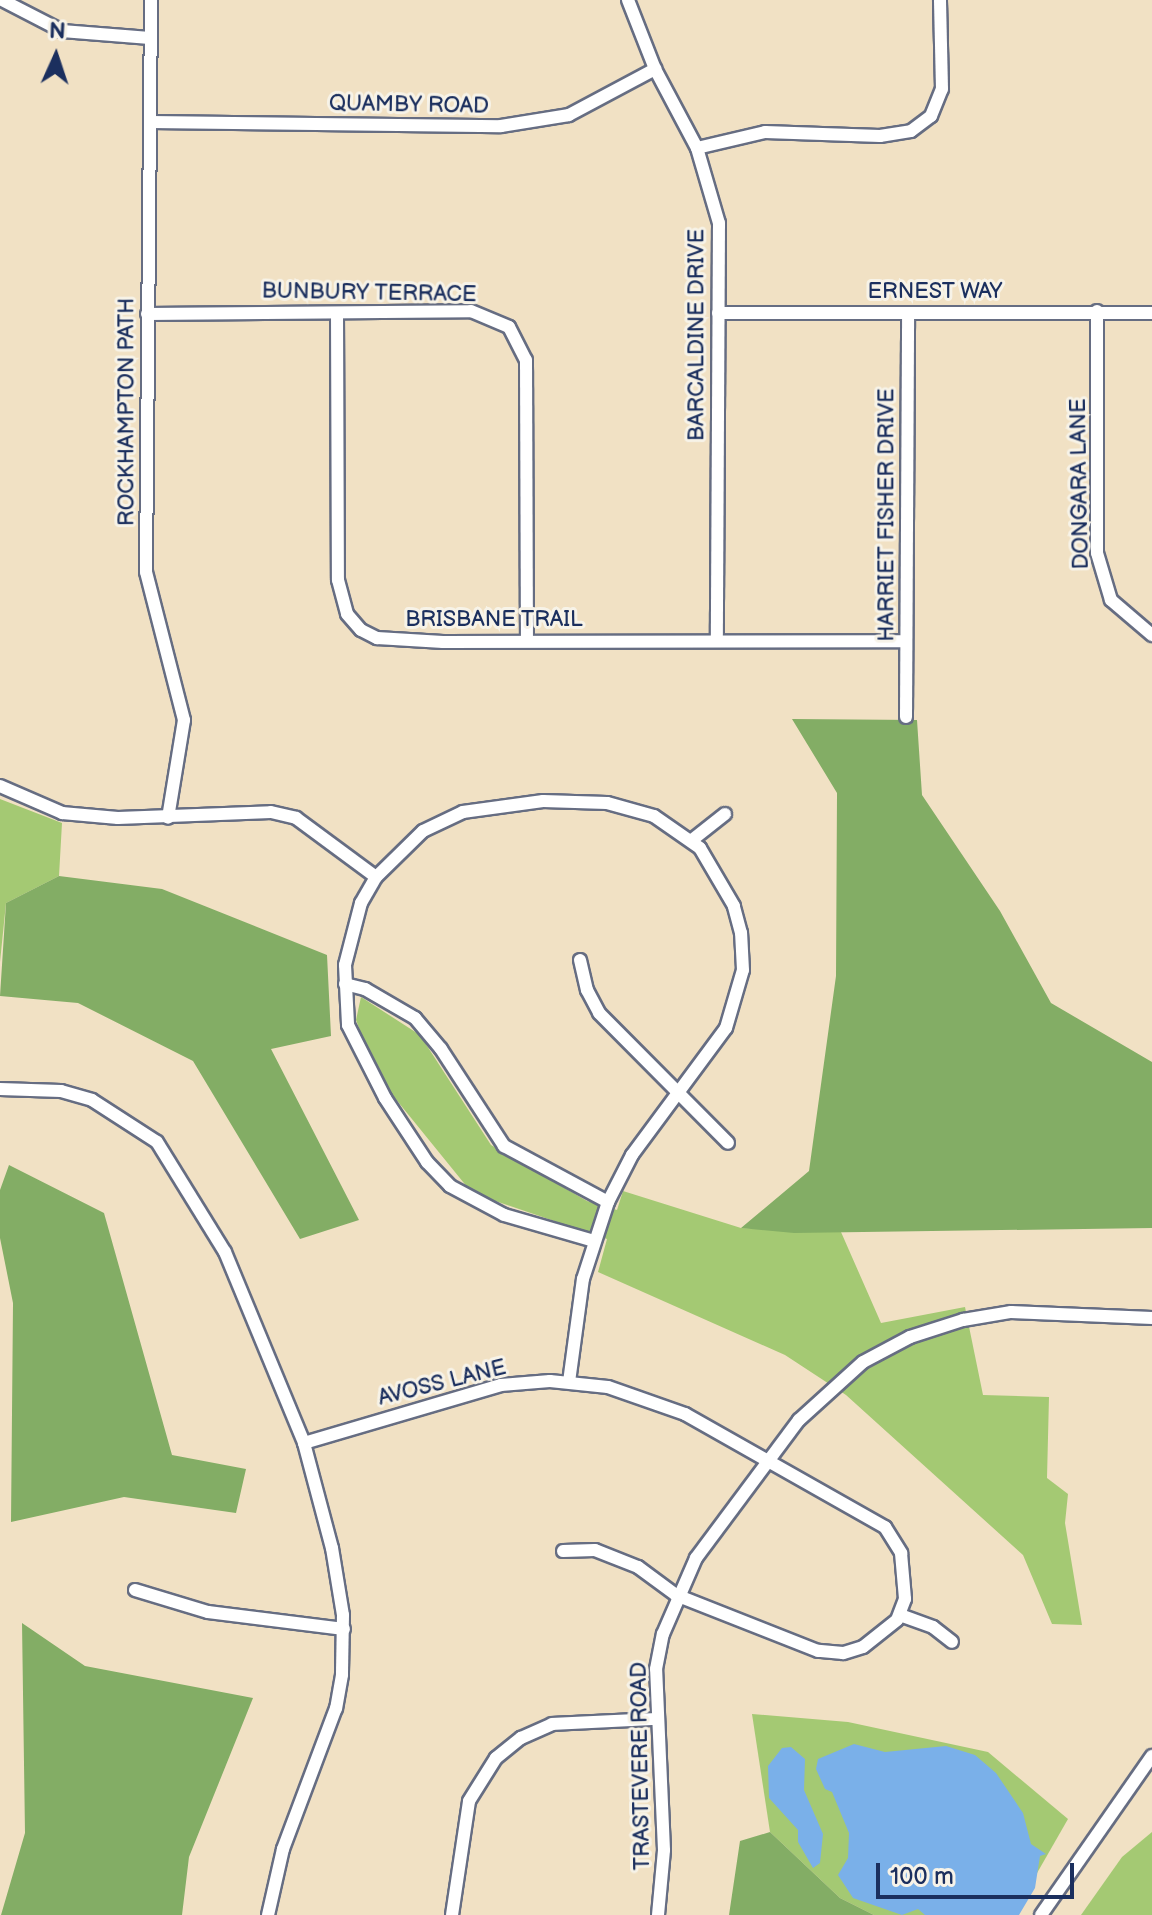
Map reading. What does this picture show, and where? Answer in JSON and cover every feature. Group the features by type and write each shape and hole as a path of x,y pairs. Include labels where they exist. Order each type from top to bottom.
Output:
{"street":[{"path":"2,0 62,31 150,38"},
{"name":"ROCKHAMPTON PATH","path":"151,0 146,572 184,720 168,818"},
{"name":"BARCALDINE DRIVE","path":"628,0 655,69 697,148 719,223 717,640"},
{"path":"697,148 765,132 880,136 911,131 931,116 942,89 940,0"},
{"name":"QUAMBY ROAD","path":"151,122 501,126 569,115 655,69"},
{"name":"BUNBURY TERRACE","path":"147,314 471,311 498,321 519,341 527,390 527,640"},
{"name":"DONGARA LANE","path":"1097,311 1097,553 1111,600 1152,635"},
{"name":"BRISBANE TRAIL","path":"337,313 338,580 347,614 377,638 906,641"},
{"name":"ERNEST WAY","path":"718,313 1152,313"},
{"name":"HARRIET FISHER DRIVE","path":"906,717 908,313"},
{"path":"0,786 62,813 168,818 271,812 296,818 376,877"},
{"path":"569,1382 576,1310 608,1202 632,1155 726,1028 743,970 734,906 717,871 692,840 654,816 607,803 501,803 463,812 423,831 376,877 352,930 345,984 355,1045 435,1170 475,1203 594,1241"},
{"path":"692,840 725,814"},
{"path":"580,960 587,990 599,1013 728,1143"},
{"path":"345,984 365,989 415,1018 441,1049 504,1146 608,1202"},
{"path":"0,1089 61,1091 92,1100 157,1142 225,1252 304,1443 332,1548 344,1629 336,1708 283,1849 268,1915"},
{"name":"TRASTEVERE ROAD","path":"658,1915 664,1850 656,1669 676,1595 696,1558 768,1460 835,1382 910,1337 1011,1312 1152,1318"},
{"name":"AVOSS LANE","path":"304,1443 501,1385 569,1382 662,1404 885,1527 901,1553 906,1574 900,1615"},
{"path":"563,1551 595,1550 638,1567 676,1595 818,1651 843,1653 863,1647 886,1633 900,1615 933,1627 952,1642"},
{"path":"135,1590 208,1612 344,1629"},
{"path":"452,1915 469,1801 496,1758 521,1738 552,1724 656,1719"},
{"path":"1041,1915 1152,1756"}],"green space":[{"path":"792,719 917,720 922,795 1000,911 1051,1003 1152,1062 1152,1228 794,1233 741,1228 809,1171 836,976 837,793"},
{"path":"0,799 62,823 59,876 6,903 0,962"},
{"path":"59,876 162,889 327,955 331,1036 271,1049 359,1220 300,1239 193,1061 78,1003 0,996 6,903"},
{"path":"361,997 420,1035 491,1145 587,1201 617,1210 623,1191 741,1228 841,1232 881,1323 965,1307 983,1395 1049,1397 1047,1478 1068,1494 1065,1523 1082,1625 1052,1624 1023,1555 846,1395 785,1355 598,1272 607,1239 472,1193 377,1076 356,1020"},
{"path":"9,1165 104,1213 172,1455 246,1469 236,1513 124,1497 11,1522 13,1303 0,1238 0,1190"},
{"path":"22,1623 85,1666 253,1698 189,1857 182,1915 1,1915 25,1833"},
{"path":"752,1714 848,1722 988,1752 1068,1819 1013,1915 874,1915 840,1898 770,1832"},
{"path":"770,1832 840,1898 874,1915 729,1915 740,1841"},
{"path":"1152,1832 1152,1915 1081,1915 1122,1857"}],"water":[{"path":"854,1744 885,1752 946,1746 975,1755 996,1773 1023,1813 1031,1844 1046,1854 1040,1856 1035,1888 1019,1915 925,1915 918,1909 902,1915 853,1898 838,1875 848,1858 849,1833 832,1792 825,1789 816,1769 818,1759"},
{"path":"791,1747 805,1759 804,1790 823,1834 820,1863 813,1868 798,1842 798,1830 769,1798 768,1766 782,1748"}]}
